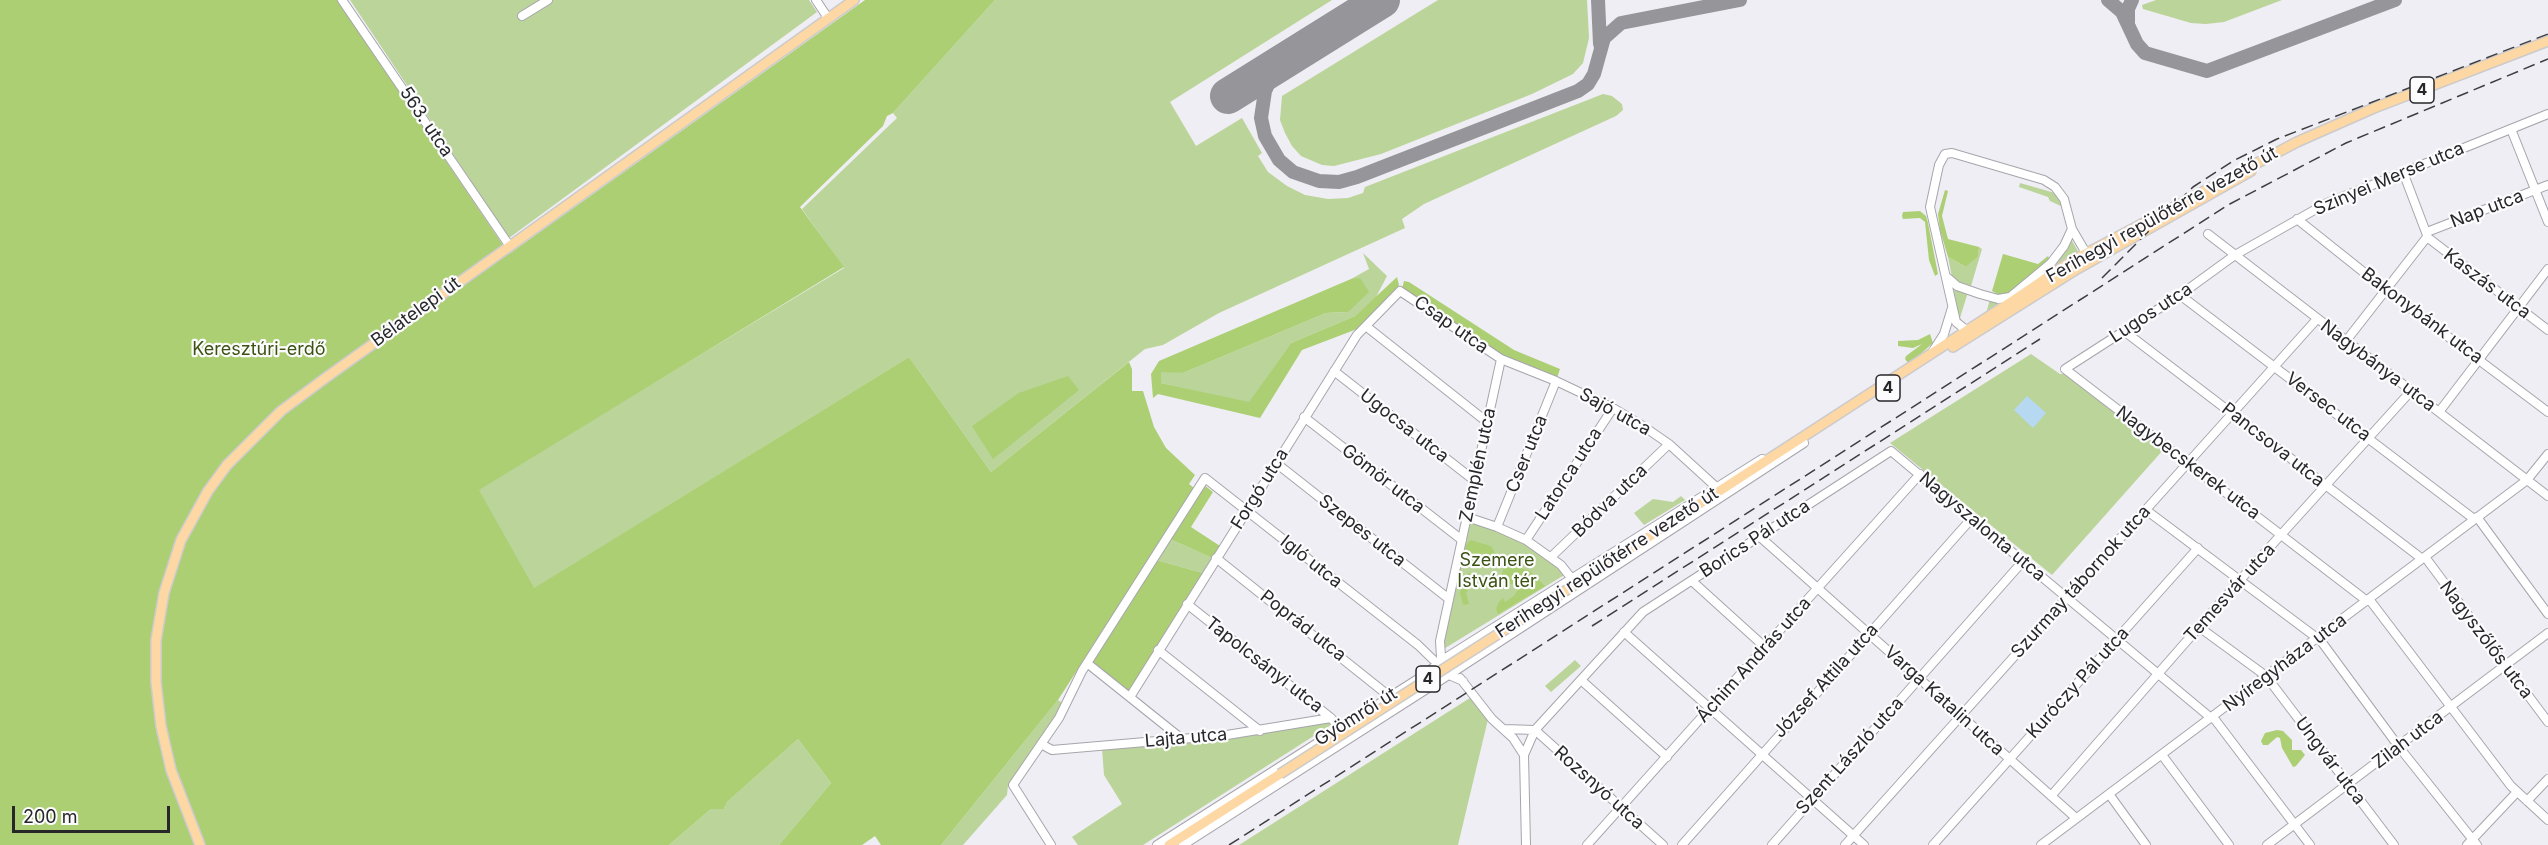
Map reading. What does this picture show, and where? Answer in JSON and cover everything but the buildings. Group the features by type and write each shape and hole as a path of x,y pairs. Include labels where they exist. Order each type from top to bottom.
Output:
{"main road":[{"name":"Bélatelepi út","path":"200,845 177,786 164,742 158,706 155,664 160,608 181,540 208,491 235,456 281,411 509,245 854,0"},
{"name":"Ferihegyi repülőtérre vezető út","path":"1169,845 1574,581 1802,441 1970,333 2042,279 2086,253 2297,142 2374,108 2548,41"},
{"name":"Ferihegyi repülőtérre vezető út","path":"1802,441 1930,356 2261,165 2335,130 2548,47"}],"street":[{"name":"563. utca","path":"342,0 509,245"},
{"path":"522,16 548,0"},
{"path":"816,0 828,18"},
{"name":"Szinyei Merse utca","path":"2235,255 2336,198 2548,114"},
{"path":"2511,129 2548,222"},
{"path":"1970,333 1956,322 1948,278 1930,207 1939,165 1945,154 1952,153 2044,180 2055,187 2064,199 2072,229 2086,253 2084,262 2078,269"},
{"path":"2346,341 2427,235 2403,172"},
{"name":"Nap utca","path":"2427,235 2548,185"},
{"name":"Bakonybánk utca","path":"2297,219 2386,290 2548,412"},
{"path":"1948,278 1957,286 1980,294 1998,299 2010,297 2050,263 2064,246 2072,229"},
{"name":"Nagybánya utca","path":"2208,234 2548,496"},
{"name":"Kaszás utca","path":"2427,235 2548,330"},
{"name":"Lugos utca","path":"2065,369 2180,295 2235,255"},
{"path":"2439,412 2548,269"},
{"name":"Forgó utca","path":"1130,697 1357,335 1400,291"},
{"name":"Csap utca","path":"1400,291 1501,359"},
{"name":"Versec utca","path":"2180,295 2476,518 2548,614"},
{"path":"1930,356 1944,334 1953,306"},
{"name":"Szurmay tábornok utca","path":"1845,845 2317,320"},
{"path":"1367,327 1487,422"},
{"name":"Pancsova utca","path":"2124,331 2325,486 2423,558"},
{"name":"Sajó utca","path":"1501,359 1556,381 1613,408 1669,444 1715,486"},
{"name":"Zemplén utca","path":"1443,658 1440,641 1501,359"},
{"name":"Nagybecskerek utca","path":"2065,369 2368,600 2517,792 2548,820"},
{"name":"Ugocsa utca","path":"1334,371 1475,481"},
{"name":"Cser utca","path":"1497,527 1556,381"},
{"name":"Temesvár utca","path":"2051,796 2158,672 2411,391"},
{"name":"Latorca utca","path":"1526,540 1613,408"},
{"name":"Gömör utca","path":"1305,417 1462,540"},
{"path":"1456,677 1463,666 1802,441"},
{"name":"Gyömrői út","path":"1157,845 1437,665 1443,658 1574,581 1715,486 1802,441"},
{"name":"Bódva utca","path":"1551,557 1669,444"},
{"name":"Nagyszalonta utca","path":"1891,451 2212,717 2310,845"},
{"name":"Borics Pál utca","path":"1524,755 1535,730 1643,612 1891,451"},
{"name":"Nyíregyháza utca","path":"2041,845 2527,480 2548,453"},
{"name":"Szepes utca","path":"1276,463 1449,599"},
{"name":"Áchim András utca","path":"1587,845 1920,474"},
{"name":"Igló utca","path":"1087,663 1204,478 1418,645 1430,654 1443,658 1456,677"},
{"path":"2146,510 2317,638 2472,843 2517,792"},
{"path":"1467,517 1526,540 1551,557 1574,581"},
{"name":"József Attila utca","path":"1682,845 1972,518"},
{"name":"Varga Katalin utca","path":"1759,536 2076,818"},
{"name":"Kuróczy Pál utca","path":"1933,845 2198,548"},
{"name":"Poprád utca","path":"1216,558 1385,690 1389,696"},
{"name":"Nagyszőlős utca","path":"2423,558 2548,722"},
{"name":"Szent László utca","path":"1772,845 2024,560"},
{"path":"1692,581 1766,648"},
{"name":"Tapolcsányi utca","path":"1187,604 1331,717 1339,728"},
{"name":"Ungvár utca","path":"2199,627 2266,676 2394,845"},
{"path":"1624,633 1864,845"},
{"name":"Zilah utca","path":"2267,845 2548,633"},
{"name":"Zemplén utca","path":"1430,654 1440,641"},
{"path":"1158,650 1260,731"},
{"name":"Igló utca","path":"1430,654 1437,665 1456,677"},
{"path":"1050,845 1013,784 1066,706 1087,663 1182,739"},
{"path":"1456,677 1463,666"},
{"path":"1456,677 1518,744 1524,755 1526,845"},
{"name":"Gyömrői út","path":"1183,845 1433,685 1456,677"},
{"path":"1581,680 1667,757"},
{"name":"Lajta utca","path":"1041,744 1052,750 1182,739 1260,731 1331,717"},
{"path":"1504,729 1535,730"},
{"name":"Rozsnyó utca","path":"1535,730 1663,845"},
{"path":"2162,755 2229,845"},
{"path":"2527,801 2548,778"},
{"path":"2109,794 2146,845"}],"green space":[{"name":"Keresztúri-erdő","path":"0,0 337,0 509,254 865,0 995,0 893,113 887,116 883,126 800,207 844,267 479,490 534,588 909,357 991,472 1129,362 1132,369 1132,391 1143,391 1154,427 1166,448 1195,475 1189,484 1194,488 1058,700 941,845 881,845 875,836 862,845 779,845 831,783 798,739 727,802 724,809 711,809 669,845 0,845"},
{"path":"350,0 809,0 817,12 509,238"},
{"path":"995,0 1332,0 1170,102 1196,146 1242,118 1262,153 1258,156 1268,172 1287,186 1305,195 1328,199 1348,198 1363,193 1365,187 1603,94 1612,96 1622,104 1623,110 1616,116 1424,204 1402,219 1405,228 1219,313 1163,345 1145,349 991,472 909,357 533,589 478,489 844,268 802,209 897,118 893,113"},
{"path":"1438,0 1587,0 1589,38 1583,63 1573,74 1532,94 1381,154 1334,166 1322,165 1301,156 1292,146 1280,120 1282,96"},
{"path":"2156,0 2282,0 2224,22 2206,24 2191,23 2143,9 2142,5"},
{"path":"2020,183 2055,193 2063,207 2050,201 2048,197 2019,187"},
{"path":"1945,190 1948,191 1942,216 1948,239 1979,247 1978,257 1966,267 1948,257 1940,230 1938,214"},
{"path":"1920,211 1926,216 1928,223 1938,274 1935,276 1929,260 1925,222 1920,218 1903,219 1902,216 1903,212"},
{"path":"2071,239 2079,253 2041,276 2059,259"},
{"path":"1979,247 1982,249 1971,286 1957,281 1952,277 1948,257 1966,267 1978,257"},
{"path":"1363,253 1387,276 1376,297 1355,316 1291,343 1249,403 1161,383 1161,371 1183,373 1326,313 1348,312 1360,279 1351,279 1369,269"},
{"path":"2003,254 2038,264 2048,256 2049,258 2014,292 2001,296 1992,291"},
{"path":"1397,277 1399,285 1396,291 1365,326 1302,350 1260,418 1158,394 1153,398 1151,374 1159,361 1351,279 1360,278 1369,292 1348,312 1326,313 1183,373 1161,372 1161,383 1249,402 1291,343 1355,316"},
{"path":"1404,281 1409,282 1514,350 1560,369 1557,378 1501,356 1402,289"},
{"path":"1957,288 1968,292 1960,318 1966,325 1986,314 1990,299 2001,304 1967,327 1957,320 1954,291"},
{"path":"1930,334 1933,343 1909,364 1905,359 1906,356 1922,344 1913,348 1898,346 1898,341 1918,340"},
{"path":"2031,354 2060,374 2065,374 2164,449 2052,575 1890,443"},
{"path":"1068,376 1079,390 993,459 972,426 1019,393"},
{"path":"1204,485 1213,492 1191,527 1220,546 1212,558 1170,539"},
{"path":"1681,496 1685,500 1644,525 1634,513 1653,499 1673,502"},
{"name":"Szemere István tér","path":"1469,520 1524,543 1550,559 1566,574 1442,650"},
{"path":"1170,539 1212,558 1203,573 1156,560"},
{"path":"1470,540 1491,546 1496,555 1493,563 1489,562 1483,553 1475,560 1479,567 1475,568 1465,547"},
{"path":"1156,560 1203,573 1129,693 1091,663"},
{"path":"1504,563 1530,571 1545,586 1498,614 1496,609 1499,602 1503,598 1505,602 1514,596 1519,588 1513,584 1505,584 1502,575"},
{"path":"1469,572 1474,581 1466,593 1469,604 1463,605 1460,593 1463,579"},
{"path":"1575,660 1581,666 1551,692 1545,686"},
{"path":"1473,696 1489,715 1458,845 1239,845"},
{"path":"1058,700 1064,704 1008,785 1007,795 963,845 941,845"},
{"path":"1334,723 1143,845 1078,845 1072,837 1122,804 1104,775 1102,748 1249,735"},
{"path":"2283,731 2292,740 2292,750 2301,750 2305,755 2296,766 2293,767 2282,748 2280,738 2277,737 2268,745 2263,745 2261,741 2265,733"},
{"path":"798,739 831,783 779,845 669,845 711,809 724,809 727,802"}],"water":[{"path":"2027,396 2046,413 2033,428 2014,410"}],"taxiway":[{"path":"1598,0 1600,44"},
{"path":"1294,55 1273,74 1265,91 1261,118 1265,136 1279,160 1293,172 1319,181 1339,182 1578,91 1588,84 1594,74 1604,38 1621,23 1740,0"},
{"path":"2108,0 2122,12 2137,44 2145,53 2207,71 2395,0"},
{"path":"2128,22 2128,9 2132,0"}],"runway":[{"path":"1228,96 1382,0"}],"railway":[{"path":"2102,278 2193,187 2233,161 2277,139 2548,34"},
{"path":"1229,845 2228,205 2346,143 2548,59"},
{"path":"1592,626 2040,339"}]}
